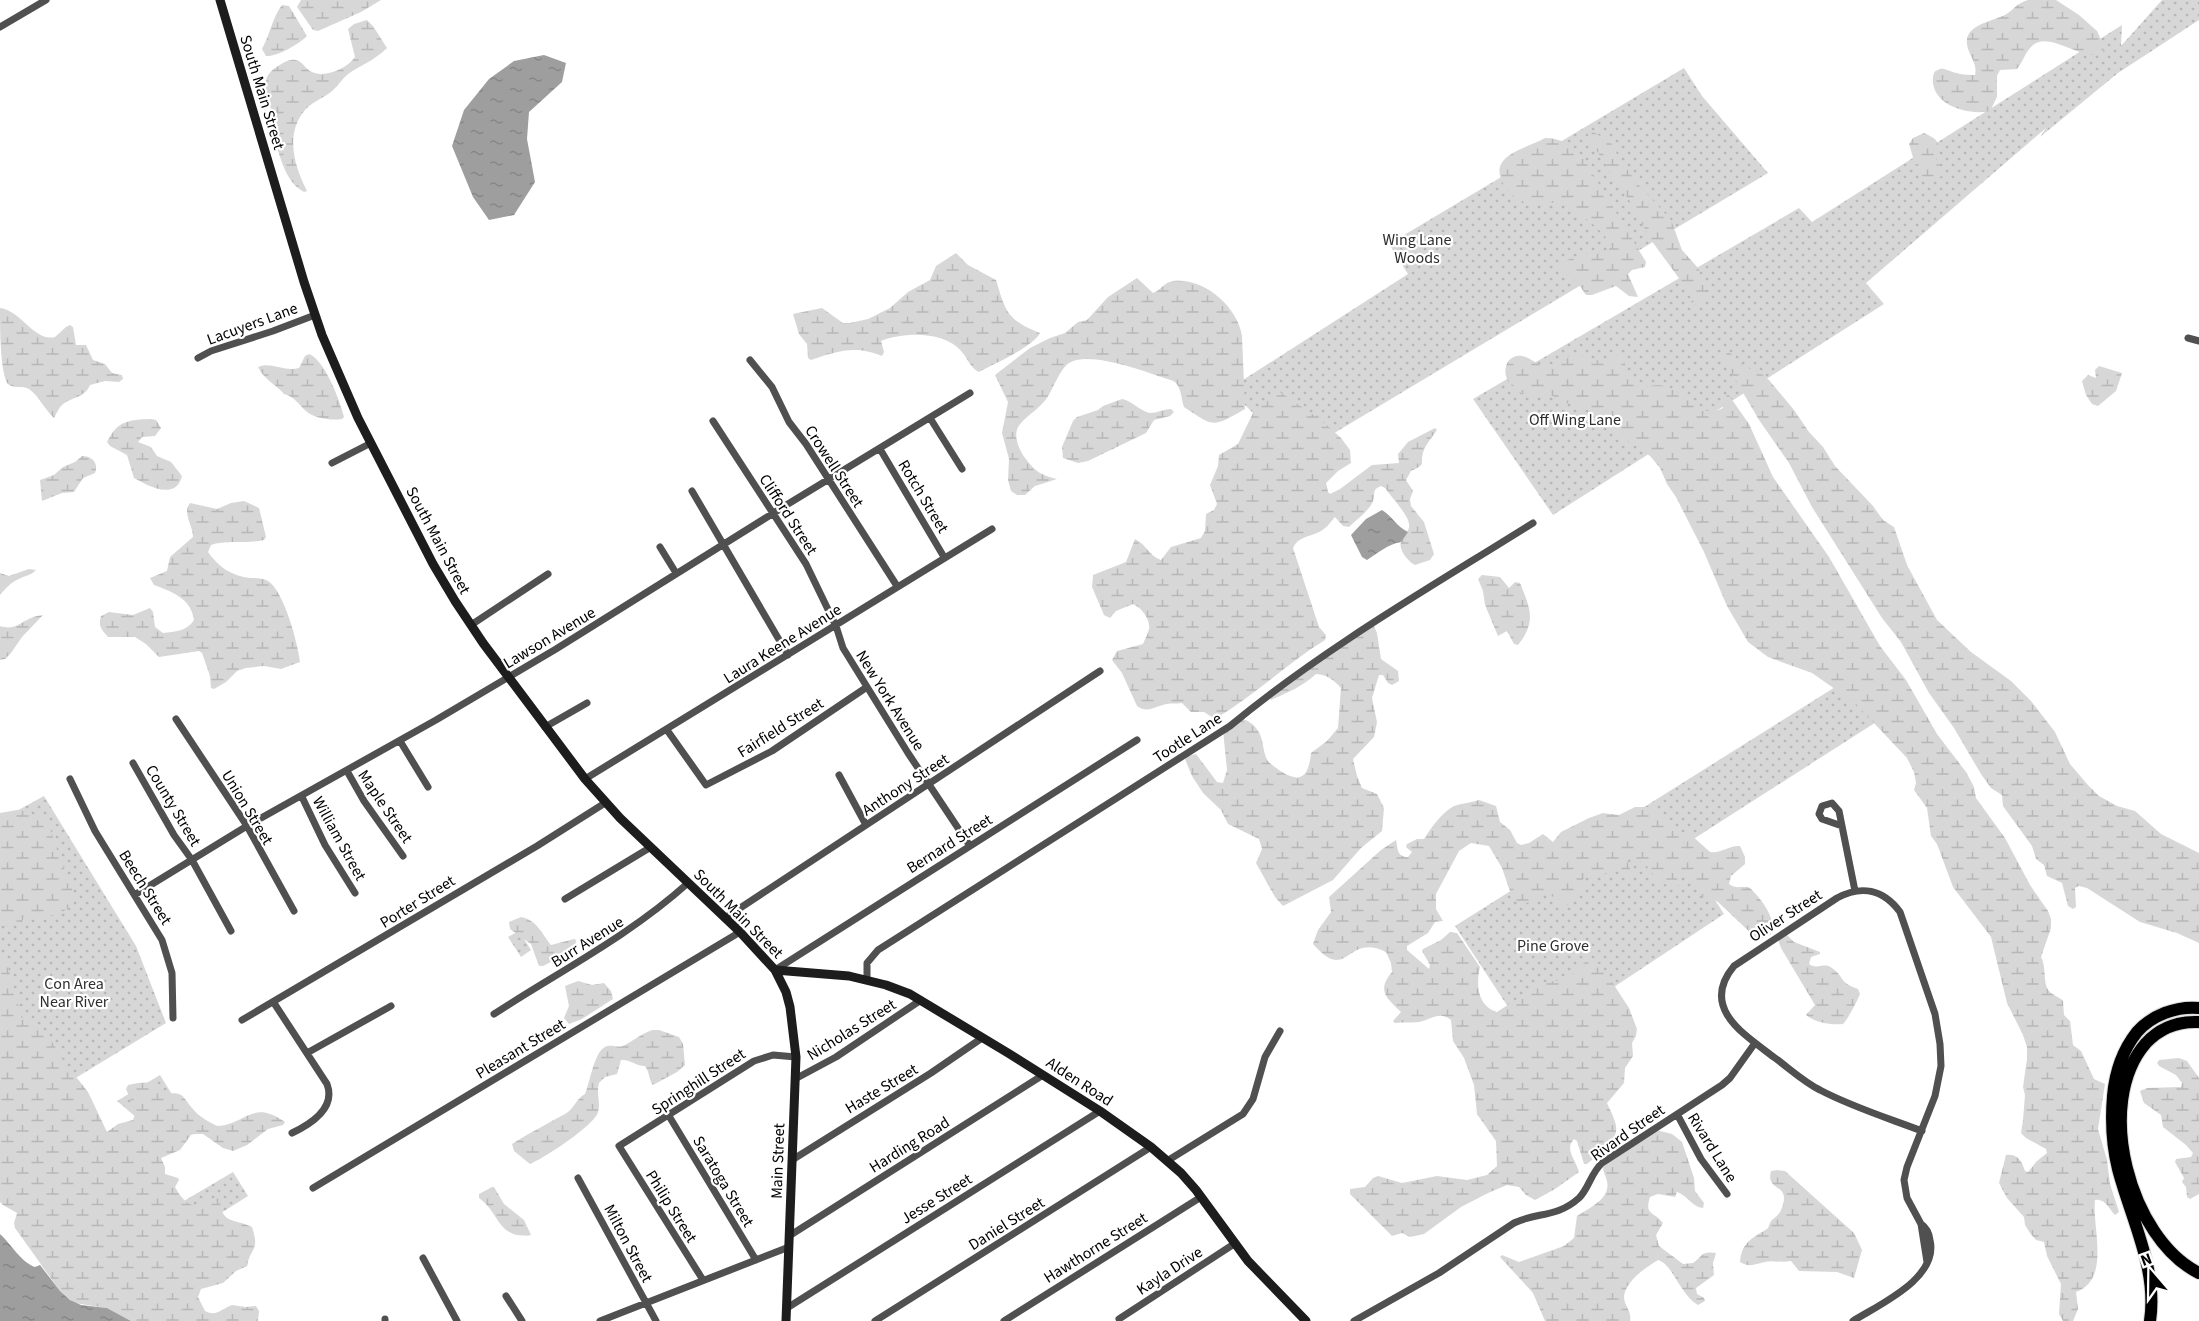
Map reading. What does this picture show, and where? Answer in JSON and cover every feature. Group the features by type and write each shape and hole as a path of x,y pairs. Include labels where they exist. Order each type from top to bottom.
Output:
{"highway":[{"path":"2151,1321 2152,1302 2149,1274 2114,1149 2112,1116 2115,1081 2125,1050 2141,1028 2154,1018 2169,1011 2199,1008"},
{"path":"2199,1022 2183,1022 2169,1026 2155,1035 2142,1048 2132,1065 2126,1082 2121,1119 2129,1173 2147,1218 2172,1252 2199,1273"}],"main road":[{"name":"South Main Street","path":"220,0 315,315 343,385 437,570 471,625 545,728 585,779 605,803 740,932 775,970 789,1002"},
{"name":"Alden Road","path":"775,970 839,975 867,980 900,990 921,1000 1100,1111 1151,1147 1186,1179 1263,1279 1306,1321"},
{"name":"Main Street","path":"786,1321 796,1057 789,1002"}],"street":[{"path":"0,27 46,0"},
{"name":"Lacuyers Lane","path":"198,358 211,351 273,332 315,315"},
{"path":"2188,338 2199,341"},
{"name":"Crowell Street","path":"750,360 772,387 789,422 806,444 897,586"},
{"name":"Lawson Avenue","path":"136,894 247,826 400,741 556,649 970,393"},
{"path":"930,418 963,470"},
{"name":"Clifford Street","path":"713,421 806,564 836,626"},
{"path":"333,463 371,443"},
{"name":"Rotch Street","path":"880,449 944,557"},
{"path":"692,491 788,655"},
{"name":"Tootle Lane","path":"867,980 867,963 878,950 1230,726 1271,692 1348,640 1533,523"},
{"name":"Laura Keene Avenue","path":"585,779 992,529"},
{"path":"660,547 676,573"},
{"path":"471,625 548,574"},
{"name":"New York Avenue","path":"836,626 843,648 928,785 969,846"},
{"name":"Anthony Street","path":"725,918 1100,671"},
{"name":"Fairfield Street","path":"667,730 706,785 771,751 867,687"},
{"path":"545,728 587,702"},
{"name":"Union Street","path":"176,719 247,826 294,911"},
{"name":"Bernard Street","path":"775,970 1137,740"},
{"path":"400,741 428,787"},
{"name":"County Street","path":"133,763 174,836 192,860 231,932"},
{"name":"Maple Street","path":"347,771 364,801 403,856"},
{"path":"839,775 866,825"},
{"name":"Beech Street","path":"70,778 95,831 119,872 136,894 162,940 172,973 173,1018"},
{"name":"William Street","path":"302,797 325,845 355,893"},
{"name":"Porter Street","path":"242,1020 532,849 605,803"},
{"path":"1842,826 1855,891 1880,894 1900,912 1937,1022 1941,1051 1940,1074 1935,1096 1904,1180 1907,1198 1921,1224 1926,1227 1932,1254 1922,1273 1916,1279 1853,1321"},
{"path":"565,899 651,847"},
{"name":"Burr Avenue","path":"494,1014 623,935 656,911 688,883"},
{"name":"Oliver Street","path":"1855,891 1837,898 1741,959 1728,974 1722,992 1726,1014 1735,1027 1817,1089 1922,1131"},
{"name":"Pleasant Street","path":"313,1188 740,932"},
{"name":"Nicholas Street","path":"795,1079 836,1058 921,1000"},
{"path":"274,1003 327,1084 330,1093 327,1105 319,1115 304,1128 292,1133"},
{"path":"307,1053 391,1006"},
{"path":"1167,1161 1232,1121 1248,1108 1253,1099 1265,1057 1280,1031"},
{"name":"Haste Street","path":"792,1160 931,1073 982,1038"},
{"name":"Rivard Street","path":"1354,1321 1439,1272 1514,1223 1525,1218 1551,1214 1565,1207 1581,1195 1602,1163 1726,1082 1755,1043"},
{"name":"Springhill Street","path":"619,1146 754,1060 773,1056 796,1057"},
{"name":"Harding Road","path":"789,1236 1043,1075"},
{"name":"Jesse Street","path":"787,1308 1100,1111"},
{"name":"Rivard Lane","path":"1677,1114 1701,1159 1727,1194"},
{"name":"Saratoga Street","path":"669,1116 756,1260"},
{"name":"Philip Street","path":"619,1146 703,1280"},
{"name":"Daniel Street","path":"875,1321 1151,1147"},
{"name":"Milton Street","path":"578,1178 656,1321"},
{"name":"Hawthorne Street","path":"1004,1321 1201,1197"},
{"name":"Kayla Drive","path":"1119,1318 1234,1244"},
{"path":"600,1321 789,1247"},
{"path":"423,1258 457,1321"},
{"path":"506,1296 522,1321"}],"green space":[{"path":"301,0 381,0 361,12 318,31 313,30 297,7"},
{"path":"2028,0 2056,0 2079,15 2097,31 2104,46 2103,54 2093,55 2047,41 2039,42 2030,48 2017,69 2000,70 1997,76 1997,97 1990,111 1971,112 1944,101 1934,87 1935,72 1942,69 1975,75 1975,67 1967,44 1970,32 1980,25 2005,15"},
{"name":"Off Wing Lane","path":"2162,0 2199,0 2199,20 2118,73 2040,137 2046,128 1866,283 1884,304 1553,515 1473,399 1799,208 1812,222 2122,25 2121,46"},
{"path":"282,5 289,6 307,36 288,49 266,56 262,49"},
{"path":"367,20 387,48 348,74 332,91 308,107 295,129 293,139 295,160 307,191 304,192 296,186 285,170 268,124 271,112 266,88 267,78 275,68 290,60 302,63 308,70 315,73 328,73 341,69 355,57 348,29 354,24"},
{"name":"Wing Lane Woods","path":"1684,68 1702,96 1768,173 1296,456 1229,389 1408,274 1389,244"},
{"path":"1592,131 1608,138 1637,183 1671,220 1682,250 1698,268 1709,299 1705,302 1692,304 1689,292 1651,240 1629,200 1591,142 1588,134"},
{"path":"1924,133 1938,143 1936,160 1943,169 1943,176 1927,179 1917,168 1913,159 1909,144 1913,138"},
{"path":"1545,138 1565,143 1582,156 1646,262 1645,267 1632,270 1628,274 1638,297 1629,296 1616,286 1586,295 1577,282 1560,268 1559,264 1581,254 1606,254 1609,246 1605,236 1585,218 1562,204 1524,204 1515,199 1504,185 1500,167 1504,160 1511,154"},
{"path":"956,253 968,265 996,280 1009,313 1020,323 1040,333 1030,344 979,372 973,368 954,344 923,335 901,336 881,341 884,352 882,356 863,351 846,350 811,360 808,358 807,344 799,334 793,314 822,308 843,323 868,319 890,308 908,292 930,280 936,266"},
{"path":"1137,278 1153,293 1173,281 1196,284 1218,296 1227,305 1239,325 1242,336 1245,409 1226,420 1213,423 1184,407 1179,388 1173,381 1113,362 1088,359 1069,363 1047,398 1021,423 1016,436 1020,450 1030,464 1040,473 1057,479 1035,486 1025,495 1017,495 1011,491 1008,480 1009,459 1002,433 1008,402 995,375 1030,348 1065,333 1078,322 1087,320 1108,297"},
{"path":"0,308 15,314 34,331 48,337 55,337 70,325 73,327 76,345 86,345 93,360 105,364 112,373 122,375 123,379 119,382 105,381 90,385 81,395 62,405 54,418 29,389 7,383 2,358"},
{"path":"1725,348 1742,365 1769,380 1823,447 1835,466 1873,506 1883,520 1894,527 1907,565 1937,620 1971,652 2011,681 2031,701 2055,732 2070,764 2087,784 2099,796 2117,806 2135,811 2161,834 2199,853 2199,943 2177,933 2140,922 2087,888 2079,886 2075,888 2076,907 2073,909 2068,906 2062,883 2047,876 2044,865 2036,859 2032,846 2003,806 2002,795 1991,788 1981,774 1954,728 1929,693 1901,642 1882,618 1812,507 1789,463 1759,420 1721,355 1721,350"},
{"path":"309,354 321,364 326,372 342,410 344,417 342,419 333,420 309,413 267,379 258,367 267,365 288,369 299,368 305,356"},
{"path":"1573,354 1600,361 1620,355 1637,387 1665,386 1707,411 1723,408 1725,396 1728,394 1749,424 1773,477 1829,557 1880,646 1906,680 1937,734 1966,772 1974,787 1976,798 2005,838 2030,885 2048,911 2051,928 2041,957 2046,985 2050,992 2063,1001 2064,1015 2070,1021 2073,1045 2081,1051 2094,1079 2105,1084 2098,1129 2107,1160 2110,1184 2119,1212 2115,1215 2104,1202 2095,1200 2097,1265 2087,1286 2076,1292 2078,1309 2073,1321 2063,1321 2059,1314 2061,1284 2047,1256 2044,1242 2036,1240 2030,1233 2025,1225 2024,1217 2007,1198 1999,1183 2006,1155 2014,1155 2028,1172 2047,1153 2046,1149 2021,1133 2027,1047 2007,1003 1991,937 1953,887 1937,844 1931,836 1927,808 1914,790 1916,783 1914,772 1907,758 1855,703 1812,673 1768,657 1748,642 1727,606 1704,552 1676,497 1660,468 1651,457 1622,438 1604,420 1582,407 1566,403 1549,394 1524,395 1507,379 1506,366 1513,357 1525,357 1544,367"},
{"path":"2099,366 2122,373 2116,391 2098,406 2092,404 2086,395 2082,381 2088,375 2096,378 2095,370"},
{"path":"1280,392 1321,420 1341,438 1350,450 1351,463 1338,471 1326,483 1330,494 1372,465 1399,463 1398,454 1408,442 1435,428 1437,430 1424,449 1422,464 1411,471 1406,480 1413,491 1410,499 1411,506 1424,522 1434,554 1430,560 1415,565 1407,559 1400,545 1409,529 1408,520 1385,488 1378,487 1369,508 1349,527 1343,526 1335,517 1322,530 1300,539 1293,548 1319,627 1326,635 1325,640 1215,719 1204,712 1191,712 1182,703 1148,709 1141,708 1137,706 1122,673 1112,660 1117,651 1143,644 1149,629 1147,618 1133,604 1116,611 1110,618 1104,615 1092,587 1093,575 1126,562 1135,539 1161,560 1171,547 1201,538 1205,531 1206,514 1214,510 1217,504 1210,485 1218,466 1219,455 1238,444 1254,411"},
{"path":"1122,399 1150,413 1171,409 1174,412 1170,416 1154,420 1146,433 1088,461 1078,463 1063,458 1062,447 1077,417"},
{"path":"136,420 156,420 161,428 155,436 142,437 138,442 151,447 157,456 171,462 182,476 179,484 168,490 147,485 134,478 127,455 107,442 120,425"},
{"path":"82,456 94,461 95,473 83,478 74,492 62,493 42,501 40,480 54,475"},
{"path":"244,501 259,508 266,537 264,540 211,545 208,552 216,562 231,573 264,579 274,587 285,606 300,662 281,669 264,666 246,668 237,671 226,682 214,689 211,688 210,676 202,653 199,651 159,657 135,637 108,637 100,622 101,616 109,612 133,615 150,608 153,612 155,627 163,633 180,630 191,624 194,620 192,612 185,601 174,593 154,585 150,578 167,571 170,557 193,537 187,515 190,503 217,509"},
{"path":"29,569 36,570 13,582 0,595 0,573 9,576"},
{"path":"1482,575 1500,577 1509,588 1515,582 1520,583 1529,607 1530,621 1518,645 1514,644 1507,631 1498,636 1485,605 1478,579"},
{"path":"43,615 22,637 11,653 5,659 0,660 0,626 16,626 30,618"},
{"path":"1373,624 1377,633 1381,659 1398,671 1399,681 1392,685 1383,675 1379,675 1372,698 1377,722 1374,737 1353,759 1362,788 1377,794 1384,808 1382,831 1361,848 1333,880 1283,906 1275,897 1256,863 1262,849 1259,839 1228,824 1221,810 1203,793 1185,759 1196,754 1217,782 1223,783 1227,770 1223,730 1240,718 1251,723 1259,732 1265,756 1270,763 1289,776 1304,775 1309,766 1311,753 1327,741 1338,728 1341,688 1330,678 1316,674 1290,691 1271,700 1270,697"},
{"name":"Pine Grove","path":"1867,667 1895,710 1681,847 1724,914 1531,1042 1455,926"},
{"name":"Con Area Near River","path":"44,796 136,946 166,1023 0,1124 0,820"},
{"path":"1479,800 1496,806 1500,822 1510,830 1517,843 1521,845 1543,834 1553,842 1561,832 1603,813 1619,815 1635,807 1649,807 1663,817 1684,843 1687,835 1690,834 1710,852 1740,846 1745,857 1745,864 1731,876 1729,884 1734,887 1750,888 1759,898 1770,915 1771,934 1764,938 1756,938 1718,902 1710,898 1703,898 1692,876 1681,873 1678,875 1677,887 1660,883 1646,865 1632,857 1627,859 1631,872 1630,877 1625,877 1615,869 1602,875 1587,877 1583,879 1583,893 1563,906 1558,899 1544,893 1525,904 1520,904 1512,897 1502,868 1489,846 1471,843 1459,851 1436,894 1436,909 1443,921 1435,922 1428,933 1407,946 1407,950 1429,969 1430,965 1423,949 1441,940 1450,932 1457,933 1480,967 1478,987 1482,1000 1490,1009 1497,1012 1541,983 1568,979 1586,961 1594,961 1601,965 1629,1008 1637,1029 1632,1043 1633,1056 1625,1068 1624,1083 1607,1103 1616,1126 1611,1143 1587,1164 1584,1164 1577,1141 1574,1139 1571,1143 1570,1151 1579,1172 1535,1200 1519,1187 1507,1185 1461,1207 1424,1234 1410,1237 1402,1233 1392,1236 1350,1194 1350,1189 1365,1187 1378,1176 1402,1183 1437,1176 1467,1180 1487,1175 1497,1166 1496,1141 1477,1114 1474,1085 1464,1058 1453,1041 1451,1020 1439,1016 1419,1022 1395,1023 1393,1021 1401,1012 1385,994 1385,984 1392,972 1386,952 1373,948 1362,948 1341,959 1334,960 1313,944 1318,930 1331,912 1329,897 1381,850 1396,840 1399,853 1408,857 1412,852 1406,847 1407,844 1417,839 1424,839 1445,812 1454,806"},
{"path":"17,810 28,812 48,822 72,887 74,905 57,915 24,919 14,925 0,926 0,813"},
{"path":"521,917 535,924 551,945 574,939 576,940 575,949 561,963 553,961 539,966 531,944 510,929 509,922"},
{"path":"519,931 531,950 521,957 508,937"},
{"path":"1784,932 1794,942 1820,952 1811,957 1809,964 1829,966 1844,982 1858,989 1860,994 1843,1024 1823,1023 1806,1015 1815,1005 1781,948 1777,937"},
{"path":"0,956 7,963 22,1019 38,1025 47,1034 65,1063 88,1092 107,1132 118,1124 133,1120 136,1112 126,1089 128,1085 144,1082 157,1086 164,1094 180,1094 198,1114 218,1126 257,1113 274,1115 285,1122 283,1125 268,1129 247,1145 233,1151 223,1148 203,1134 194,1134 180,1150 161,1158 165,1174 178,1178 175,1187 184,1200 198,1205 217,1196 220,1197 222,1212 225,1216 252,1227 255,1245 247,1266 236,1271 223,1283 201,1289 198,1297 205,1311 209,1313 216,1313 232,1305 256,1306 259,1311 258,1321 131,1321 107,1308 74,1303 60,1291 15,1228 17,1213 0,1202"},
{"path":"578,981 592,985 604,983 611,991 613,999 582,1019 569,1024 564,1018 569,1006 565,986"},
{"path":"652,1030 679,1037 683,1044 685,1065 653,1085 645,1066 621,1060 617,1074 605,1077 599,1083 598,1112 595,1118 579,1133 530,1164 514,1151 512,1144 568,1112 585,1094 595,1061 601,1050 607,1046 623,1046"},
{"path":"2179,1058 2187,1061 2199,1078 2199,1194 2190,1199 2187,1197 2186,1187 2182,1182 2184,1178 2175,1162 2176,1159 2191,1157 2193,1153 2163,1127 2161,1115 2144,1103 2140,1091 2147,1088 2181,1087 2182,1083 2176,1075 2157,1063 2159,1060"},
{"path":"160,1075 186,1117 156,1134 117,1101"},
{"path":"1656,1130 1672,1134 1682,1142 1694,1178 1695,1191 1704,1203 1703,1208 1699,1207 1677,1192 1675,1197 1658,1194 1650,1197 1649,1210 1663,1223 1656,1235 1659,1246 1683,1264 1693,1263 1705,1253 1716,1253 1713,1263 1714,1275 1696,1288 1697,1294 1705,1301 1698,1305 1692,1300 1668,1267 1658,1260 1636,1276 1627,1286 1624,1298 1630,1321 1545,1321 1533,1293 1500,1257 1502,1255 1519,1262 1564,1246 1574,1238 1577,1216 1598,1202 1606,1193 1607,1181 1603,1167"},
{"path":"1771,1171 1785,1171 1854,1233 1862,1250 1854,1278 1837,1272 1799,1271 1791,1261 1767,1261 1750,1265 1740,1262 1746,1245 1768,1228 1781,1210 1784,1195 1770,1178"},
{"path":"233,1172 248,1196 83,1300 55,1277"},
{"path":"492,1187 504,1204 524,1220 531,1235 512,1233 500,1224 479,1198 479,1194"}],"water":[{"path":"544,55 566,63 562,82 529,112 527,139 535,182 514,215 489,220 473,197 452,146 464,110 489,79 514,61"},
{"path":"1382,510 1408,532 1401,542 1387,547 1367,560 1362,557 1351,535 1366,519"},
{"path":"0,1234 30,1265 35,1267 40,1265 70,1300 81,1305 107,1308 131,1321 0,1321"}]}
